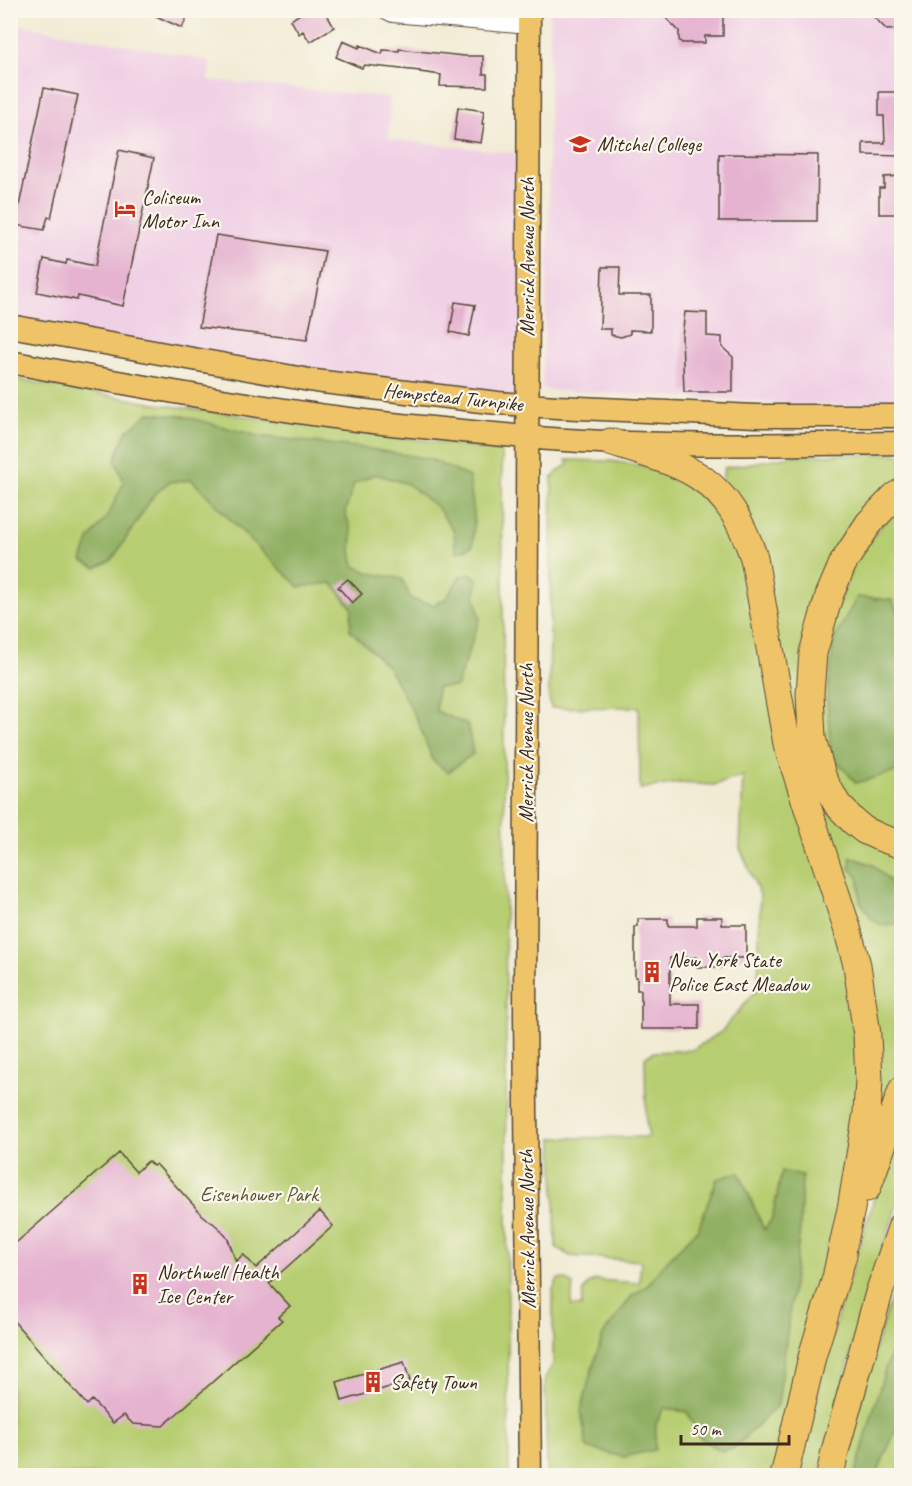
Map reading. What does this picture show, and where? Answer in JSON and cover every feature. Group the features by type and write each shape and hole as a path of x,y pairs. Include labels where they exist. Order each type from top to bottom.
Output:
{"highway":[{"path":"610,442 667,459 710,484 723,497 736,517 753,558 787,744 847,928 856,965 867,1035 867,1113 851,1209 837,1272"},
{"path":"902,492 895,496 869,523 843,562 829,596 813,653 810,693 812,738 822,776 837,804 864,830 902,845"},
{"path":"784,1476 813,1353 837,1272 902,1090"},
{"path":"830,1476 879,1293 902,1225"}],"main road":[{"name":"Merrick Avenue North","path":"529,18 525,1014 530,1476"},
{"name":"Hempstead Turnpike","path":"10,326 315,381 527,405 756,416 902,416"},
{"name":"Hempstead Turnpike","path":"10,362 153,389 289,411 404,426 610,442 902,443"}],"street":[{"path":"387,10 393,13 529,18"}],"shaded area":[{"path":"550,11 901,11 901,400 852,406 547,390 542,387 548,259"},
{"path":"14,24 211,61 208,80 390,97 389,139 526,154 526,403 11,325 10,57"}],"green space":[{"name":"Eisenhower Park","path":"11,378 157,404 502,451 509,1475 11,1475"},
{"path":"149,413 183,416 258,436 364,448 430,459 469,477 474,514 473,545 467,549 456,552 454,532 438,508 408,484 375,474 354,484 345,512 352,532 351,551 354,566 370,573 402,579 411,599 433,605 447,598 460,576 471,574 478,580 475,594 480,619 456,687 437,687 436,711 468,725 473,754 448,772 433,761 418,722 389,668 350,630 352,608 332,583 299,587 192,480 169,482 154,495 112,560 96,568 82,561 89,540 108,515 124,482 115,460 126,432"},
{"path":"901,454 901,482 856,524 800,725 789,719 722,482 724,468 791,456"},
{"path":"566,460 611,461 651,467 699,488 695,492 702,498 706,494 728,523 740,551 843,947 860,1080 838,1210 816,1289 776,1475 693,1476 650,1470 633,1475 547,1475 545,1378 553,1364 553,1289 558,1279 566,1279 573,1285 571,1306 581,1307 583,1292 588,1284 596,1280 639,1283 641,1261 570,1256 556,1247 553,1138 649,1137 646,1121 645,1057 654,1052 692,1050 721,1032 758,988 760,895 740,848 743,776 714,785 679,783 640,789 639,707 551,708 549,698 552,477 568,464","holes":["782,1171 733,1448 699,1437 687,1412 664,1408 656,1424 590,1376 603,1335 632,1296 648,1285 662,1266 698,1229 717,1179 750,1198 764,1230 772,1219"]},
{"path":"901,502 901,835 860,818 834,786 819,728 824,643 856,557"},
{"path":"857,597 892,600 901,618 902,770 856,783 831,754 827,698 834,639"},
{"path":"825,809 901,856 901,1064 881,1123 819,814"},
{"path":"851,857 873,865 901,892 901,922 881,925 871,918 860,901 859,879 850,868"},
{"path":"901,1118 901,1193 864,1305 819,1475 796,1476 838,1314"},
{"path":"782,1171 802,1176 800,1229 778,1405 734,1448 722,1451 708,1444 700,1436 687,1412 664,1408 656,1424 655,1450 623,1457 587,1448 581,1411 603,1335 632,1296 648,1285 662,1266 698,1229 717,1179 739,1172 764,1230 772,1219"},
{"path":"901,1267 901,1475 843,1476 871,1361"},
{"path":"901,1317 901,1419 877,1475 855,1475 885,1369 899,1332"}],"building":[{"path":"143,10 190,10 182,28"},
{"path":"306,10 324,10 334,27 310,42 303,31 299,34 291,20"},
{"path":"658,10 723,10 723,36 705,36 705,43 682,43 679,40 679,31"},
{"path":"867,10 902,10 902,29 887,30"},
{"path":"343,41 382,54 383,50 399,51 399,49 483,56 483,74 487,74 487,87 440,86 441,75 364,65 362,68 336,57"},
{"path":"44,88 78,95 51,218 48,217 44,230 15,225"},
{"path":"879,92 902,92 902,156 863,155 863,143 885,143 884,116 879,116"},
{"path":"458,107 484,111 481,143 454,139"},
{"name":"Coliseum Motor Inn","path":"119,150 154,158 123,306 78,296 77,300 37,292 44,259 66,264 67,260 95,266"},
{"path":"719,154 818,155 817,221 719,221"},
{"path":"902,176 902,214 879,214 879,188 884,188 884,177"},
{"path":"216,235 325,251 307,340 199,327"},
{"path":"602,267 620,267 619,295 651,295 651,331 630,330 630,334 621,337 611,335 611,329 600,329"},
{"path":"455,302 475,305 469,336 450,332"},
{"path":"685,312 707,313 707,336 722,337 722,347 733,357 733,392 684,392 682,336"},
{"path":"348,579 362,594 352,603 338,587"},
{"name":"New York State Police East Meadow","path":"697,917 722,917 722,925 746,925 746,958 722,958 722,967 697,967 697,957 670,958 670,1004 699,1004 699,1029 641,1029 641,990 637,990 637,977 635,977 635,927 638,927 638,919 668,919 668,926 697,926"},
{"name":"Northwell Health Ice Center","path":"119,1153 136,1172 148,1161 153,1166 156,1164 206,1219 221,1230 228,1239 236,1262 243,1254 256,1268 320,1211 333,1226 269,1283 290,1306 278,1317 282,1320 163,1426 133,1424 124,1415 113,1423 92,1400 87,1405 10,1317 10,1248"},
{"name":"Safety Town","path":"404,1362 410,1381 342,1401 337,1382"}],"place":[{"name":"Mitchel College","path":"580,144"},
{"name":"Coliseum Motor Inn","path":"125,209"},
{"name":"New York State Police East Meadow","path":"652,972"},
{"name":"Northwell Health Ice Center","path":"140,1284"},
{"name":"Safety Town","path":"373,1382"}]}
